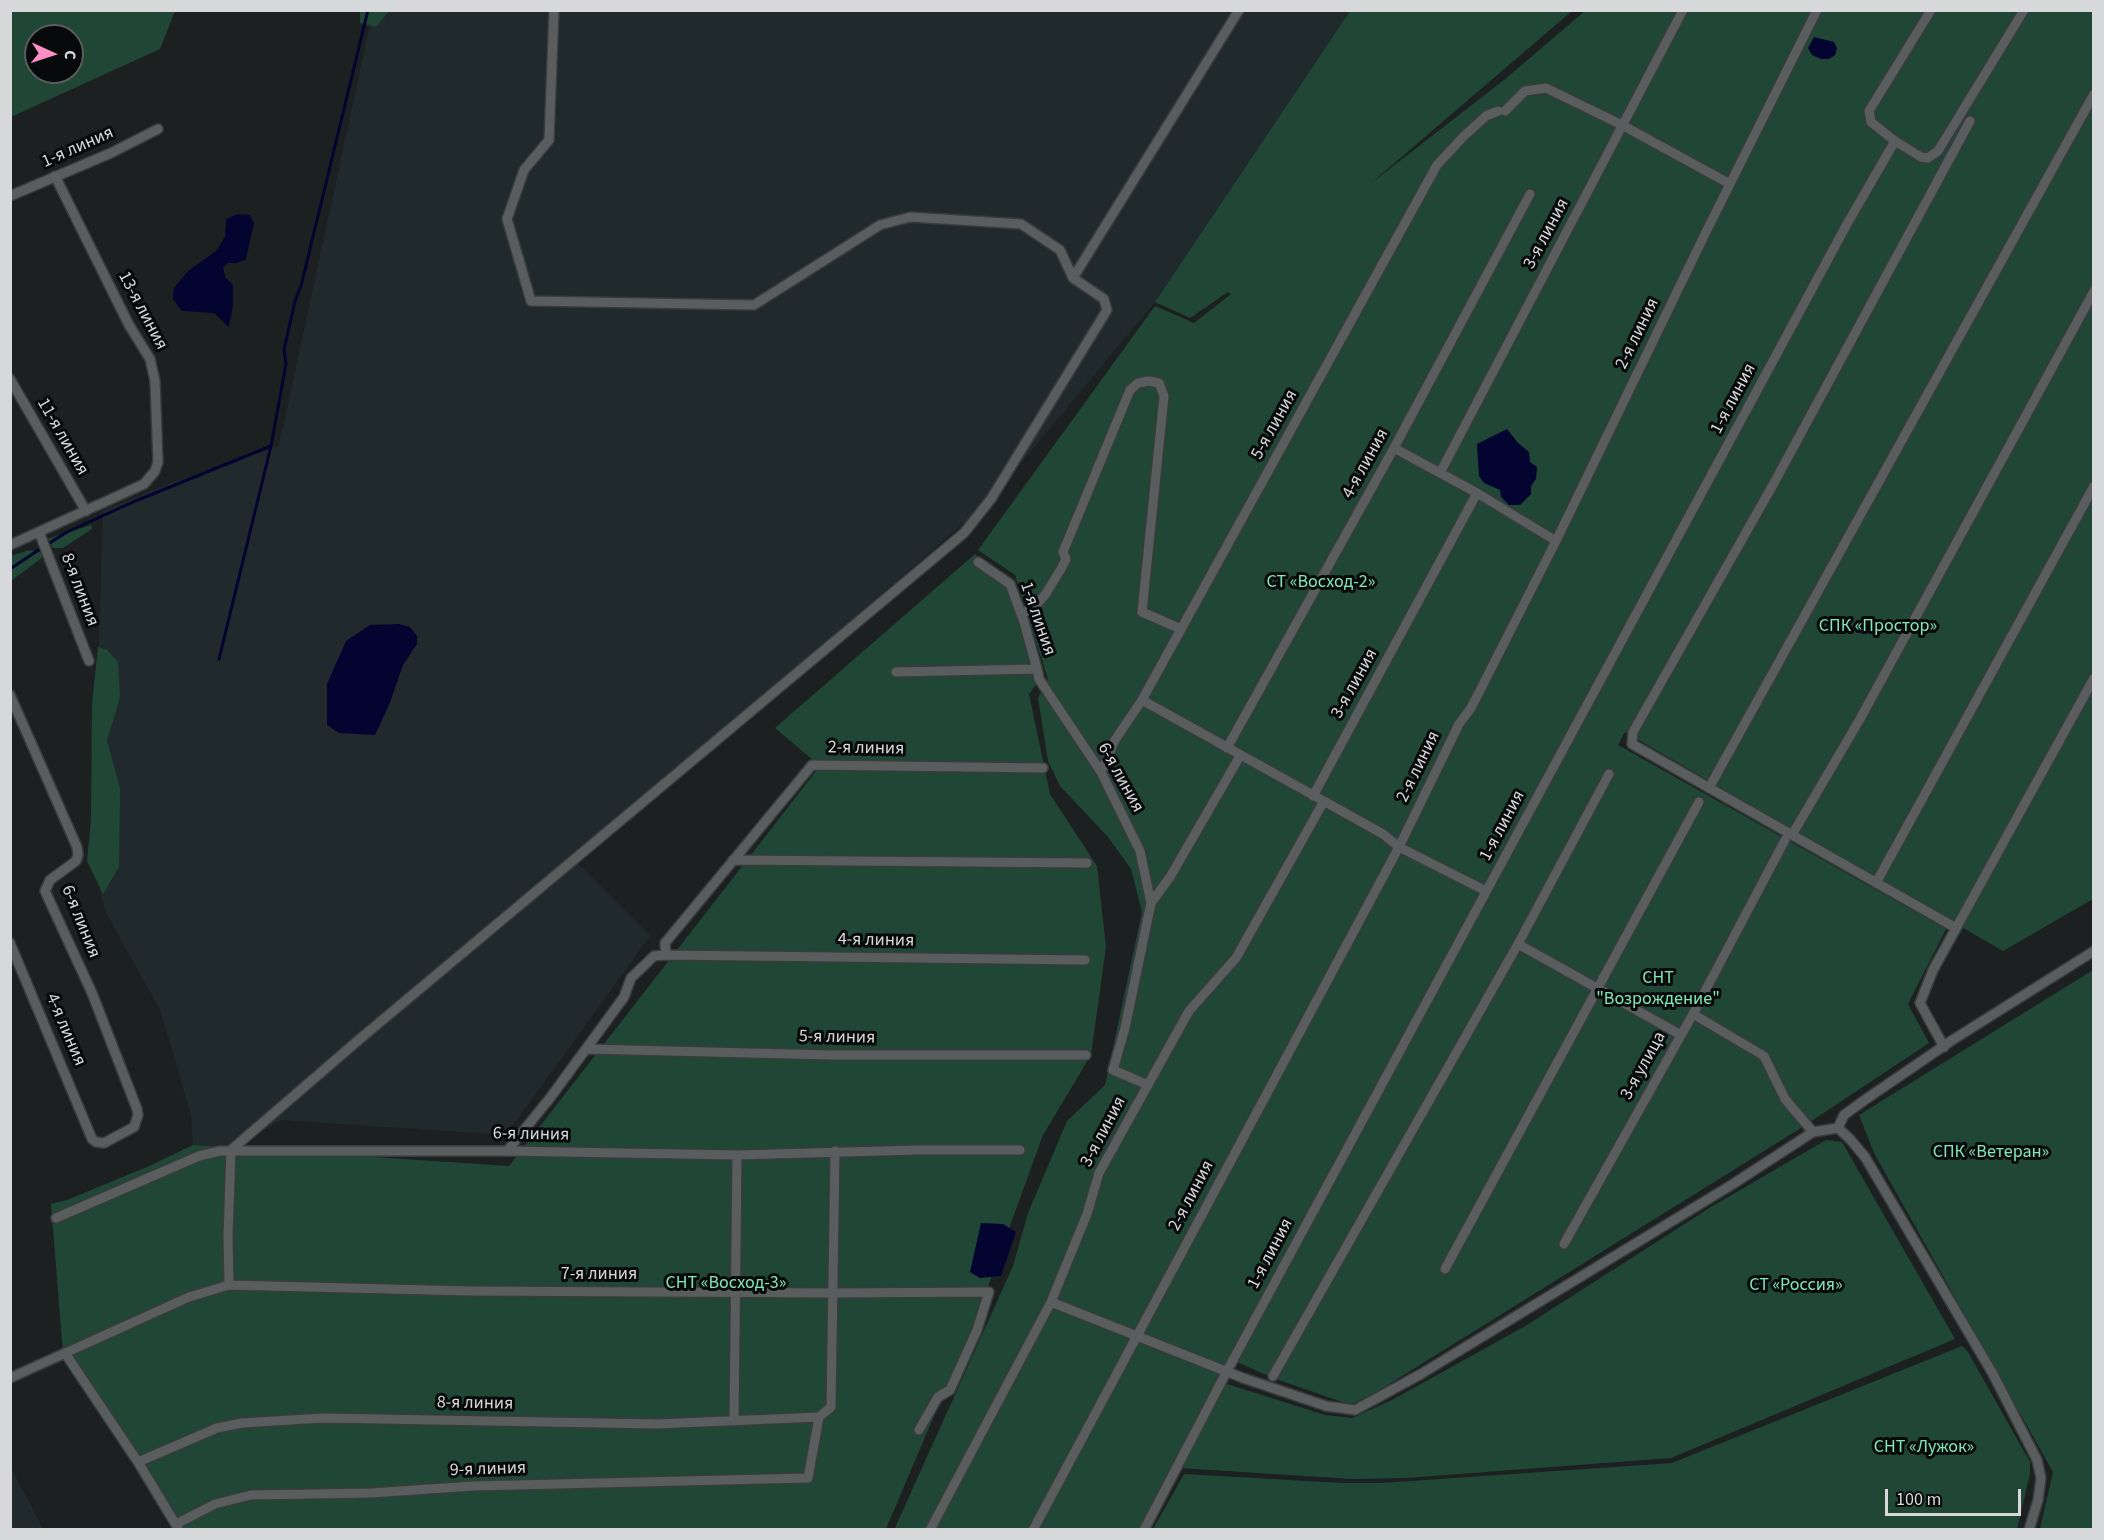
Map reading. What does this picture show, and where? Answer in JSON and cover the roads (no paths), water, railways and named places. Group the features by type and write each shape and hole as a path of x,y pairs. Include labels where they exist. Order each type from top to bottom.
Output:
{"street":[{"path":"229,1285 231,1150 361,1038 964,533 991,499 1107,310 1104,299 1073,278 1060,250 1021,224 910,217 880,225 754,305 531,301 507,219 524,170 549,140 554,10"},
{"path":"1073,278 1239,10"},
{"name":"3-я линия","path":"1440,473 1683,10"},
{"name":"2-я линия","path":"1033,1530 1399,847 1459,724 1471,708 1556,541 1817,10"},
{"path":"1931,10 1869,111 1871,122 1895,141 1921,157 1928,158 1938,151 2024,10"},
{"name":"5-я линия","path":"1101,772 1115,740 1142,700 1437,165 1464,136 1486,116 1502,111 1526,91 1546,88 1623,126 1730,184"},
{"path":"1709,788 2094,94"},
{"path":"1956,928 1789,837 1632,744 1633,732 1774,483 1970,121"},
{"name":"1-я линия","path":"10,196 111,153 158,129"},
{"name":"1-я линия","path":"1144,1530 1227,1371 1486,891 1847,224 1895,141"},
{"name":"13-я линия","path":"56,176 129,325 150,359 155,381 158,462 155,471 144,484 86,511"},
{"name":"4-я линия","path":"1227,748 1394,448 1530,194"},
{"name":"3-я улица","path":"1564,1244 1789,837 1860,719 2094,291"},
{"name":"11-я линия","path":"10,379 86,511"},
{"path":"1021,615 1045,596 1066,560 1063,552 1130,390 1138,383 1149,381 1159,383 1164,396 1143,612 1181,629"},
{"path":"1394,448 1477,493 1556,541"},
{"path":"1876,883 2094,486"},
{"name":"3-я линия","path":"1313,796 1477,493"},
{"path":"10,546 86,511"},
{"name":"8-я линия","path":"39,532 89,661"},
{"name":"1-я линия","path":"896,672 1038,674 1010,584 978,562"},
{"name":"6-я линия","path":"1038,674 1101,772 1140,851 1151,903"},
{"path":"1944,1047 1920,1003 1933,970 2094,678"},
{"name":"6-я линия","path":"10,695 77,847 76,861 50,880 45,891 92,993 137,1109 138,1115 134,1127 104,1143 92,1139 88,1130"},
{"path":"1142,700 1383,834 1399,847 1486,891"},
{"path":"1148,1085 1113,1070 1125,1028 1151,903 1170,877 1240,756"},
{"name":"2-я линия","path":"733,860 812,765 1043,768"},
{"path":"1273,1376 1518,944 1609,774"},
{"name":"3-я линия","path":"930,1530 1051,1302 1087,1214 1099,1173 1189,1011 1236,958 1324,801"},
{"path":"1445,1269 1699,802"},
{"path":"507,1151 624,998 631,978 654,956 666,955 665,943 733,860 1087,863"},
{"name":"4-я линия","path":"10,943 88,1130"},
{"path":"1518,944 1681,1035"},
{"path":"1838,1128 1844,1115 1944,1047 2094,951"},
{"name":"4-я линия","path":"666,955 1085,960"},
{"path":"1693,1014 1764,1056 1785,1099 1813,1132"},
{"name":"5-я линия","path":"587,1049 831,1055 1086,1054"},
{"path":"1051,1302 1326,1407 1355,1410 1421,1374 1813,1132 1838,1128"},
{"path":"1838,1128 1865,1157 1992,1374 2037,1460 2041,1478 2038,1500 2029,1530"},
{"name":"6-я линия","path":"56,1218 199,1156 231,1150 737,1155 835,1151 1020,1150"},
{"path":"819,1417 831,1407 835,1151"},
{"path":"734,1421 737,1155"},
{"name":"7-я линия","path":"10,1378 189,1297 229,1285 469,1291 989,1292 977,1330 950,1390 938,1397 919,1430"},
{"path":"65,1353 138,1462 178,1527"},
{"name":"8-я линия","path":"138,1462 217,1428 242,1423 323,1418 657,1425 819,1417"},
{"name":"9-я линия","path":"178,1527 215,1504 251,1495 371,1492 473,1486 808,1478 819,1417"}],"waterway":[{"path":"219,659 271,446 286,364 284,350 295,301 301,286 368,10"},
{"path":"48,544 67,532 133,502 271,446"},
{"path":"10,569 40,549"}],"park label":[{"name":"СТ «Восход-2»","path":"1321,583"},
{"name":"СПК «Простор»","path":"1878,627"},
{"name":"СНТ \"Возрождение\"","path":"1658,989"},
{"name":"СПК «Ветеран»","path":"1991,1153"},
{"name":"СНТ «Восход-3»","path":"726,1284"},
{"name":"СТ «Россия»","path":"1796,1286"},
{"name":"СНТ «Лужок»","path":"1924,1448"}]}
